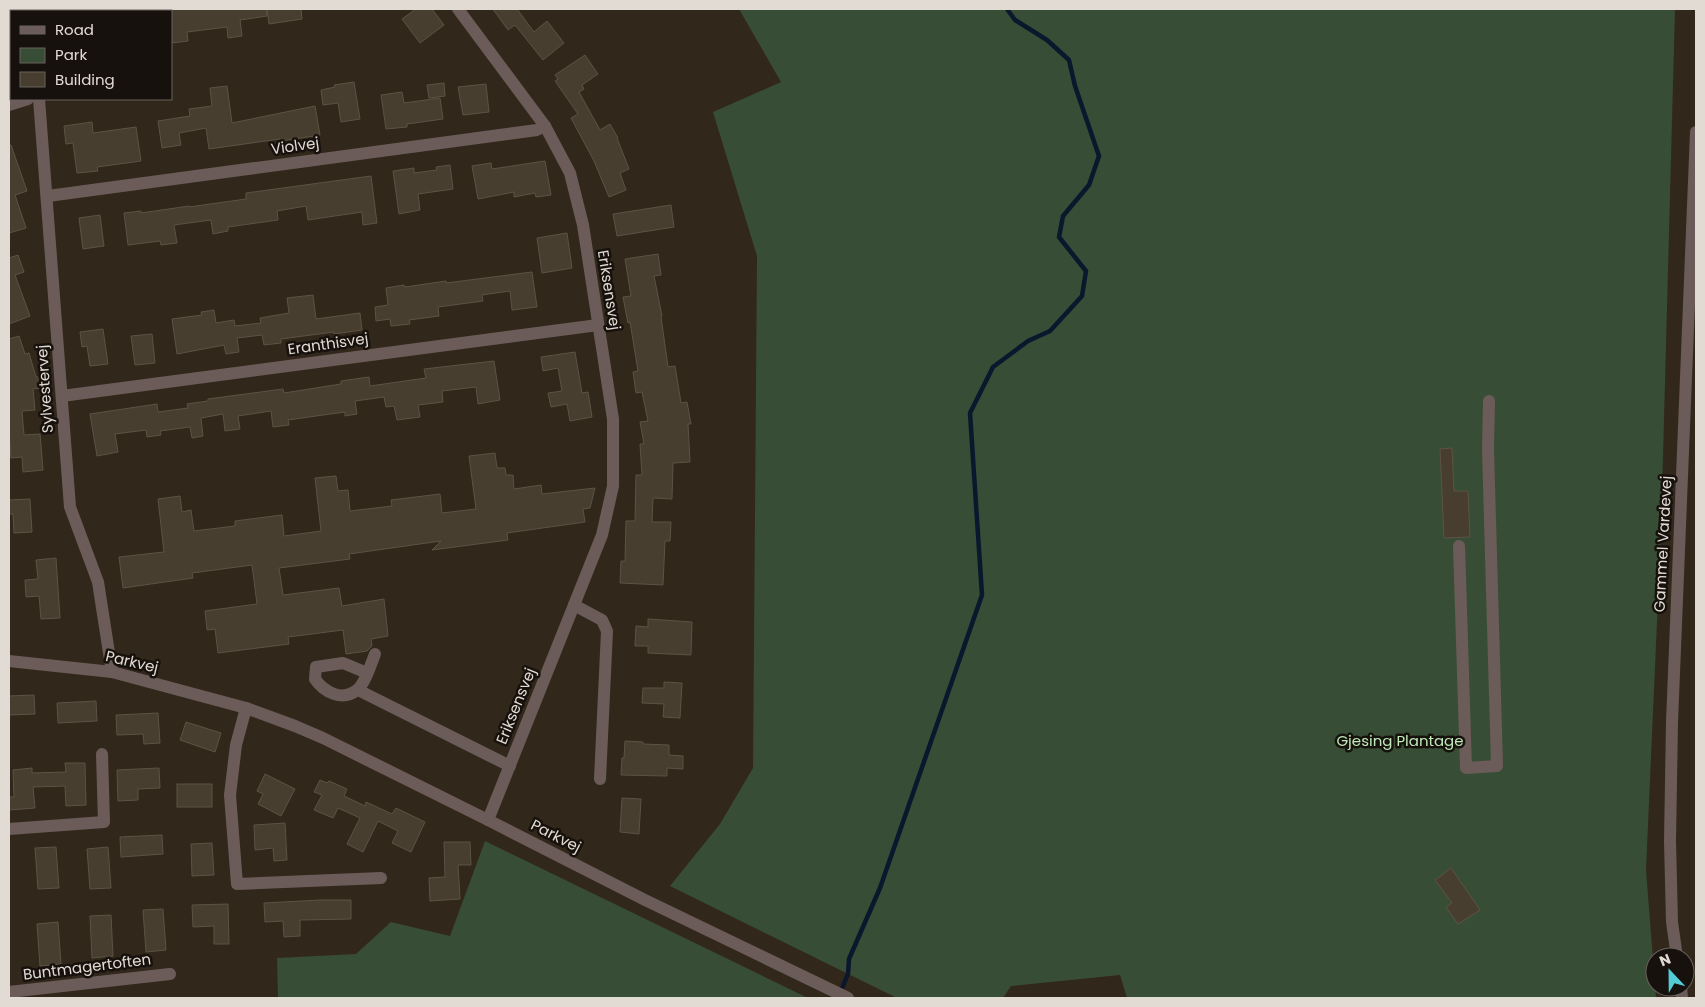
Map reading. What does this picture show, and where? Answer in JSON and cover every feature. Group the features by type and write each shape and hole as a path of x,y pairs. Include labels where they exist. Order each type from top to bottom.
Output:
{"street":[{"name":"Eriksensvej","path":"458,9 545,126 570,173 583,226 613,419 613,486 602,535 488,820"},
{"path":"9,105 25,100"},
{"name":"Sylvestervej","path":"39,100 48,196 70,507 98,582 112,672"},
{"name":"Violvej","path":"48,196 537,130 545,126"},
{"name":"Gammel Vardevej","path":"1676,947 1672,922 1672,722 1696,132"},
{"name":"Eranthisvej","path":"62,396 598,325"},
{"path":"1459,546 1466,768 1497,766 1488,449 1489,401"},
{"path":"574,605 602,620 607,631 600,779"},
{"path":"367,673 343,663 316,667 315,679 329,693 349,694 358,690 367,673 375,654"},
{"name":"Parkvej","path":"9,661 112,672 246,708 324,738 645,900 848,998"},
{"path":"358,690 510,766"},
{"path":"246,708 236,745 230,795 237,884 382,878"},
{"path":"9,829 104,822 102,754"},
{"name":"Buntmagertoften","path":"9,992 170,974"}],"green space":[{"name":"Gjesing Plantage","path":"739,9 1675,9 1661,531 1646,870 1652,947 1645,947 1645,997 1656,998 1127,998 1120,975 1011,986 1003,998 897,998 670,886 720,824 753,768 757,256 713,112 781,82"},
{"path":"485,841 808,998 278,998 277,958 356,954 391,922 450,936"}],"building":[{"path":"266,9 267,16 240,20 242,36 228,38 227,27 187,32 188,41 172,43 171,10"},
{"path":"267,9 301,9 302,19 269,24"},
{"path":"416,9 432,9 444,25 420,43 402,19"},
{"path":"493,9 517,9 534,32 547,21 564,43 543,60 515,25 508,30"},
{"path":"585,55 598,74 582,85 584,89 579,92 600,130 610,124 618,138 629,169 620,173 626,190 609,197 594,161 571,118 578,114 555,81 558,79 555,75"},
{"path":"354,82 360,119 341,122 338,103 323,105 321,90 335,87 334,85"},
{"path":"444,83 445,96 429,98 427,85"},
{"path":"486,84 489,112 463,115 458,87"},
{"path":"227,86 232,123 315,106 320,135 209,149 206,128 179,133 181,145 162,148 158,121 190,116 189,109 212,106 210,88"},
{"path":"402,92 404,103 440,98 443,119 407,124 407,127 386,129 381,95"},
{"path":"92,122 93,133 136,127 141,161 97,167 98,171 77,173 73,143 66,144 64,126"},
{"path":"9,145 11,145 27,191 15,195 26,228 9,233"},
{"path":"545,161 551,195 536,197 535,193 514,197 514,192 478,199 472,166 491,163 492,169"},
{"path":"450,165 453,189 418,194 420,210 399,214 393,171 414,168 414,173 437,170 436,167"},
{"path":"371,176 377,223 363,225 362,212 308,220 306,206 277,211 278,220 228,227 228,231 213,234 211,220 174,225 177,243 161,245 160,241 128,245 124,213 141,211 141,213 246,199 246,193"},
{"path":"671,205 674,227 617,236 613,214"},
{"path":"100,215 104,246 83,249 79,218"},
{"path":"567,233 572,268 542,273 537,238"},
{"path":"658,254 661,275 654,276 662,316 668,367 675,366 681,403 687,402 691,424 688,424 690,462 673,463 672,499 653,498 652,522 671,522 670,541 665,541 663,585 620,583 621,561 625,561 626,521 635,521 636,475 642,475 640,444 644,444 640,422 648,421 642,392 636,393 633,372 638,371 630,322 628,323 623,297 631,296 625,259"},
{"path":"18,255 24,272 15,275 30,316 9,324 9,258"},
{"path":"532,272 537,307 512,310 510,291 482,295 483,301 438,307 439,316 409,320 410,324 391,326 390,319 376,321 375,307 388,305 386,288 446,281 446,283"},
{"path":"313,295 316,319 360,313 362,330 281,339 281,343 264,345 262,335 237,338 239,352 226,354 224,345 177,354 172,319 202,315 201,312 214,310 216,323 234,320 235,326 261,323 260,318 289,313 287,298"},
{"path":"103,329 108,364 90,366 87,346 82,347 80,332"},
{"path":"152,334 155,363 135,365 131,336"},
{"path":"19,336 25,354 29,353 36,377 39,377 40,388 33,389 35,410 22,411 24,435 40,434 43,470 23,472 22,457 11,458 9,431 9,339"},
{"path":"575,352 582,393 588,392 592,417 570,421 567,404 551,407 548,393 562,391 558,368 543,371 541,357"},
{"path":"494,361 500,400 478,404 476,387 442,391 443,402 418,405 420,417 397,420 394,406 386,407 384,397 355,401 357,414 345,416 345,412 288,420 289,425 273,427 271,411 238,416 240,429 225,431 223,414 201,418 203,436 192,438 190,427 160,431 161,435 147,437 146,430 115,434 118,452 97,456 90,414 157,404 158,412 188,408 187,404 208,401 208,399 283,389 284,393 341,384 341,381 369,377 370,386 426,378 424,369"},
{"path":"1452,448 1454,491 1468,491 1470,537 1444,538 1440,449"},
{"path":"495,453 497,468 505,468 506,475 513,475 514,489 541,485 542,494 595,488 590,508 583,509 585,522 507,533 508,540 432,550 441,541 349,554 350,559 279,568 283,595 339,588 342,606 384,599 388,636 371,639 372,646 367,651 346,654 343,630 288,637 289,644 218,653 215,629 207,630 205,611 257,604 252,565 192,573 193,578 123,588 119,557 164,552 158,499 180,496 182,512 191,510 194,531 235,526 235,521 282,515 284,536 321,531 315,478 336,476 338,491 348,490 350,511 392,506 391,500 440,494 442,513 476,509 469,456"},
{"path":"30,499 32,532 14,533 13,514 9,514 9,500"},
{"path":"56,558 60,618 41,619 39,596 26,597 25,580 38,579 36,560"},
{"path":"648,619 692,622 691,655 648,653 648,646 635,646 636,626 648,627"},
{"path":"664,682 682,683 680,718 663,717 664,704 642,703 643,688 664,688"},
{"path":"34,695 35,714 9,715 9,696"},
{"path":"96,701 97,721 58,723 57,703"},
{"path":"158,713 160,743 144,744 143,734 117,735 116,715"},
{"path":"186,722 221,733 215,752 180,740"},
{"path":"625,741 669,745 669,755 683,756 683,769 667,768 667,776 621,775"},
{"path":"65,763 85,763 86,805 66,806 65,786 33,787 35,808 9,810 9,797 14,797 13,770 32,768 32,773 66,772"},
{"path":"159,768 160,788 138,789 138,800 118,801 117,770"},
{"path":"265,774 295,789 281,816 258,804 263,794 257,791"},
{"path":"320,780 327,783 329,781 347,789 344,796 365,806 366,802 392,814 396,808 425,822 411,852 392,843 398,831 378,821 363,852 347,844 360,818 338,808 333,818 314,810 322,795 314,792"},
{"path":"177,784 212,784 212,807 177,807"},
{"path":"622,798 641,799 639,834 620,832"},
{"path":"285,823 287,860 274,861 273,848 255,850 254,825"},
{"path":"162,835 163,854 121,857 120,837"},
{"path":"444,842 470,842 471,865 458,865 460,899 430,901 429,878 445,877"},
{"path":"212,843 214,875 192,876 191,844"},
{"path":"56,847 59,888 38,889 35,848"},
{"path":"108,847 111,888 90,889 87,849"},
{"path":"1451,868 1480,910 1458,924 1446,907 1452,903 1435,880"},
{"path":"351,900 351,919 300,920 300,936 284,937 283,921 265,922 264,903"},
{"path":"228,904 229,944 214,944 214,926 193,927 192,905"},
{"path":"163,909 166,950 146,952 143,910"},
{"path":"111,915 113,956 92,958 90,916"},
{"path":"58,922 61,964 40,966 37,924"}],"waterway":[{"path":"840,993 848,974 849,959 880,888 982,595 970,413 993,367 1028,341 1050,331 1082,296 1086,271 1059,237 1063,216 1089,185 1099,156 1075,86 1069,60 1047,40 1015,20 1007,9"}]}
